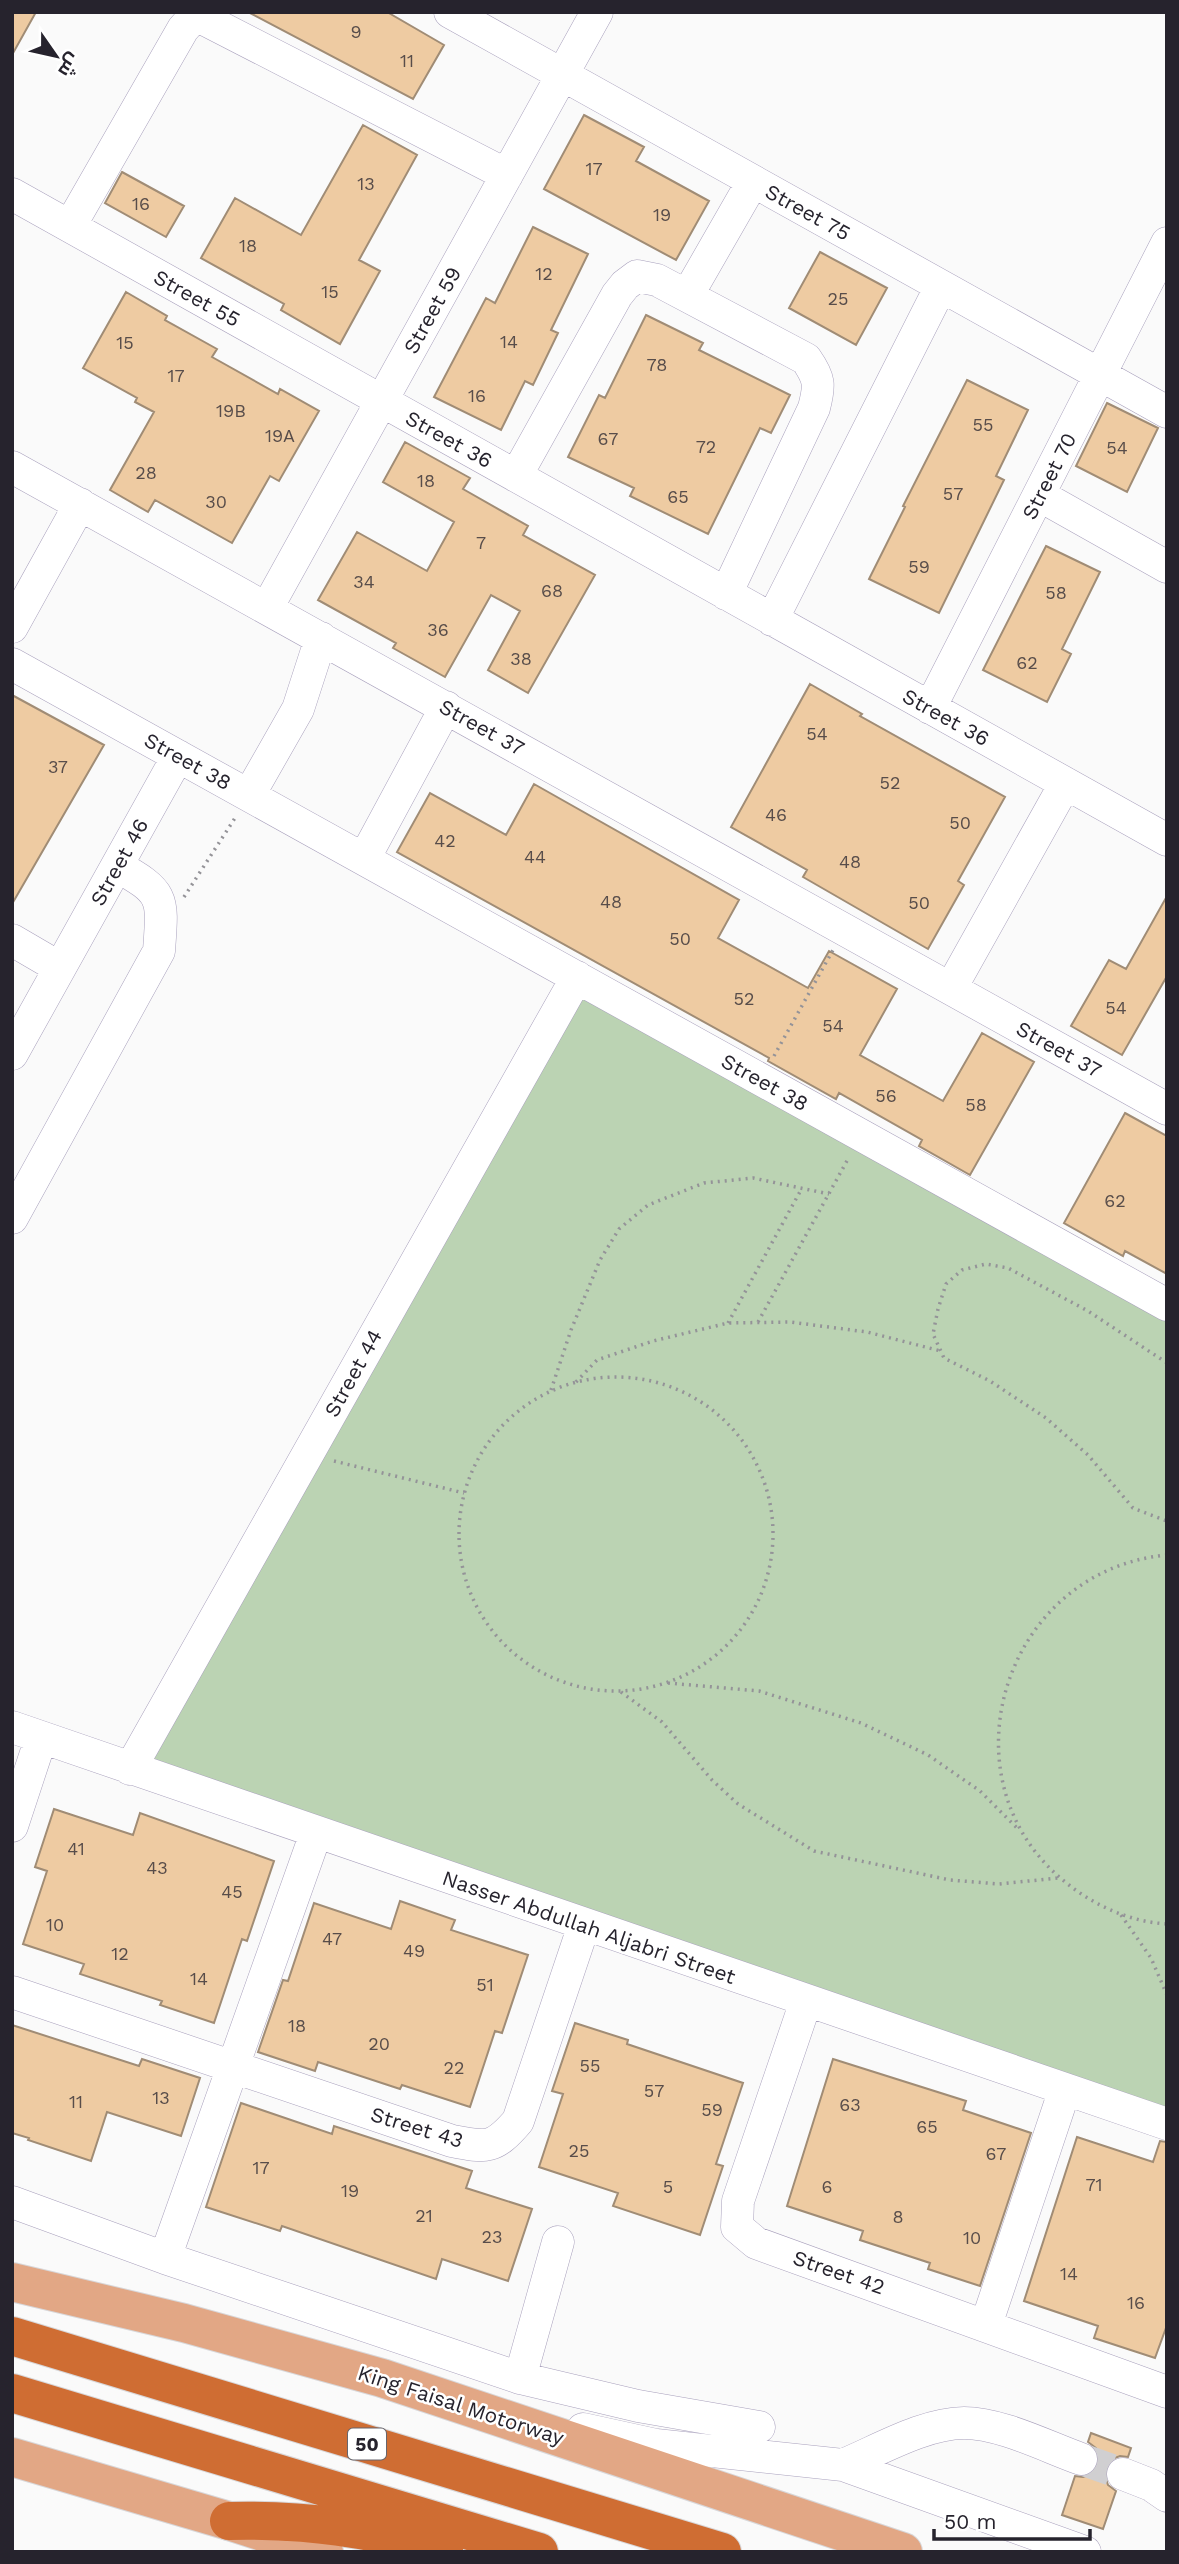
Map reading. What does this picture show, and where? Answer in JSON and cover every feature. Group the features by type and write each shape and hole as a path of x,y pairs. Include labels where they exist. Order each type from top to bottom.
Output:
{"highway":[{"name":"50","path":"12,2336 722,2552"},
{"path":"12,2393 539,2552"},
{"path":"229,2521 327,2524 366,2530 453,2552"}],"main road":[{"path":"12,2268 85,2299"},
{"name":"King Faisal Motorway","path":"12,2282 284,2349 480,2409 902,2552"},
{"path":"12,2457 324,2552"}],"street":[{"name":"Street 75","path":"450,12 1167,412"},
{"name":"Street 59","path":"267,608 597,12"},
{"path":"70,226 183,29 191,20 200,17 507,174"},
{"path":"687,296 753,181"},
{"name":"Street 55","path":"12,194 382,402"},
{"name":"Street 70","path":"930,708 1167,243"},
{"name":"Street 36","path":"516,476 625,285 637,276 657,280 806,359 816,374 819,388 814,408 726,594"},
{"path":"772,620 941,286"},
{"name":"Street 36","path":"382,402 1167,840"},
{"name":"Street 37","path":"12,467 1167,1109"},
{"path":"1039,495 1167,567"},
{"path":"12,627 80,504"},
{"path":"249,795 298,709 321,638"},
{"name":"Street 38","path":"12,664 1167,1305"},
{"path":"364,859 446,707"},
{"name":"Street 46","path":"12,1054 178,756"},
{"path":"951,988 1065,784"},
{"path":"12,1218 159,951 162,919 159,898 147,883 117,866"},
{"path":"12,940 60,968"},
{"name":"Street 44","path":"130,1769 576,977"},
{"path":"12,1826 27,1733"},
{"name":"Nasser Abdullah Aljabri Street","path":"27,1733 1167,2124"},
{"path":"165,2258 316,1833"},
{"name":"Street 43","path":"12,1992 452,2141 478,2146 501,2141 518,2121 584,1925"},
{"name":"Street 42","path":"806,2001 738,2201 737,2227 755,2243 1167,2392"},
{"path":"986,2325 1065,2089"},
{"path":"12,2202 165,2258 520,2378 638,2406 759,2427"},
{"path":"520,2378 558,2242"},
{"path":"480,2409 656,2445 843,2465 1085,2552"},
{"path":"843,2465 932,2428 963,2423 994,2428 1082,2459"},
{"path":"1123,2474 1151,2485 1167,2496"}],"path":[{"path":"162,919 176,909 249,795"},
{"path":"761,1080 844,929"},
{"path":"758,1322 861,1135"},
{"path":"550,1391 570,1329 600,1260 619,1229 648,1205 704,1183 753,1178 829,1194"},
{"path":"727,1323 802,1188"},
{"path":"1167,1363 1078,1305 1008,1268 986,1264 962,1270 946,1284 933,1334 944,1358 1023,1401 1088,1455 1133,1508 1167,1521"},
{"path":"576,1382 597,1360 653,1341 727,1323 790,1322 867,1332 941,1351"},
{"path":"603,1377 644,1379 683,1391 728,1422 759,1467 773,1520 773,1548 768,1575 745,1624 727,1645 706,1663 682,1677 643,1689 619,1691 575,1686 549,1677 525,1663 505,1646 487,1625 473,1601 464,1575 459,1534 464,1493 474,1467 496,1433 526,1405 550,1391 603,1377"},
{"path":"307,1455 464,1493"},
{"path":"1023,1834 1003,1781 998,1743 1003,1696 1025,1644 1041,1621 1061,1600 1084,1583 1109,1569 1136,1560 1167,1555"},
{"path":"666,1683 759,1691 861,1723 929,1755 980,1791 1023,1834 1059,1878 1081,1895 1133,1918 1167,1924"},
{"path":"619,1691 663,1722 712,1780 737,1804 814,1851 950,1880 999,1884 1059,1878"},
{"path":"1120,1913 1151,1958 1167,1995"}],"green space":[{"path":"577,977 1167,1305 1167,2124 130,1769"}],"building":[{"path":"12,12 36,12 12,55"},
{"path":"248,12 387,12 444,45 413,99"},
{"path":"584,115 644,147 636,161 709,201 676,260 544,189"},
{"path":"363,125 417,155 359,260 380,271 340,344 281,310 284,304 201,258 235,198 301,235"},
{"path":"122,172 184,206 166,237 105,203"},
{"path":"533,227 588,254 551,330 558,333 533,385 525,381 501,430 434,397 486,298 495,303"},
{"path":"820,252 887,288 856,345 789,308"},
{"path":"126,292 167,316 165,320 217,349 212,357 278,394 280,389 319,411 279,481 270,476 232,543 155,500 148,512 110,490 154,412 135,402 137,398 83,368"},
{"path":"646,315 703,343 699,350 790,395 771,433 760,428 708,534 630,496 634,488 568,457 599,395 605,398"},
{"path":"967,380 1028,410 996,476 1004,480 939,613 869,579"},
{"path":"1107,403 1158,428 1127,492 1076,466"},
{"path":"405,442 470,478 463,489 528,526 523,535 595,575 528,693 488,670 520,611 491,595 445,677 393,648 396,643 318,600 357,532 427,571 454,522 383,482"},
{"path":"1046,546 1100,572 1062,649 1071,654 1047,702 983,670"},
{"path":"810,684 862,714 860,716 1005,797 958,881 964,885 928,949 803,877 807,870 731,827"},
{"path":"12,695 104,745 12,904"},
{"path":"534,784 739,900 718,938 808,988 829,951 897,989 860,1055 943,1101 982,1033 1034,1062 970,1175 919,1146 922,1140 839,1093 836,1099 768,1061 769,1058 397,852 430,793 506,835"},
{"path":"1167,896 1167,976 1122,1055 1071,1026 1109,960 1126,969"},
{"path":"1125,1113 1167,1136 1167,1274 1125,1251 1123,1256 1064,1223"},
{"path":"54,1809 133,1835 140,1813 274,1861 247,1941 242,1939 214,2023 160,2005 162,2001 80,1974 84,1964 23,1944 47,1871 35,1867"},
{"path":"400,1901 455,1920 451,1930 528,1955 502,2033 495,2031 470,2107 402,2085 400,2089 318,2062 315,2071 258,2052 283,1980 288,1981 314,1903 391,1929"},
{"path":"575,2023 628,2040 627,2044 743,2083 716,2164 723,2166 700,2235 613,2206 618,2193 539,2167 563,2094 552,2091"},
{"path":"12,2025 139,2066 142,2059 200,2078 181,2136 107,2112 91,2161 12,2133"},
{"path":"833,2059 966,2101 963,2110 1031,2133 980,2286 928,2269 930,2263 860,2240 863,2231 787,2206"},
{"path":"241,2103 332,2134 334,2126 472,2171 466,2188 532,2209 508,2281 442,2259 436,2279 282,2226 280,2231 206,2207"},
{"path":"1077,2137 1153,2162 1160,2141 1167,2142 1167,2325 1155,2358 1094,2338 1098,2326 1024,2301"},
{"path":"1091,2433 1131,2448 1128,2457 1112,2459 1106,2468 1108,2485 1116,2491 1103,2529 1062,2515 1075,2476 1092,2474 1098,2465 1096,2448 1088,2442"}],"tunnel":[{"path":"1081,2459 1123,2474"}]}
